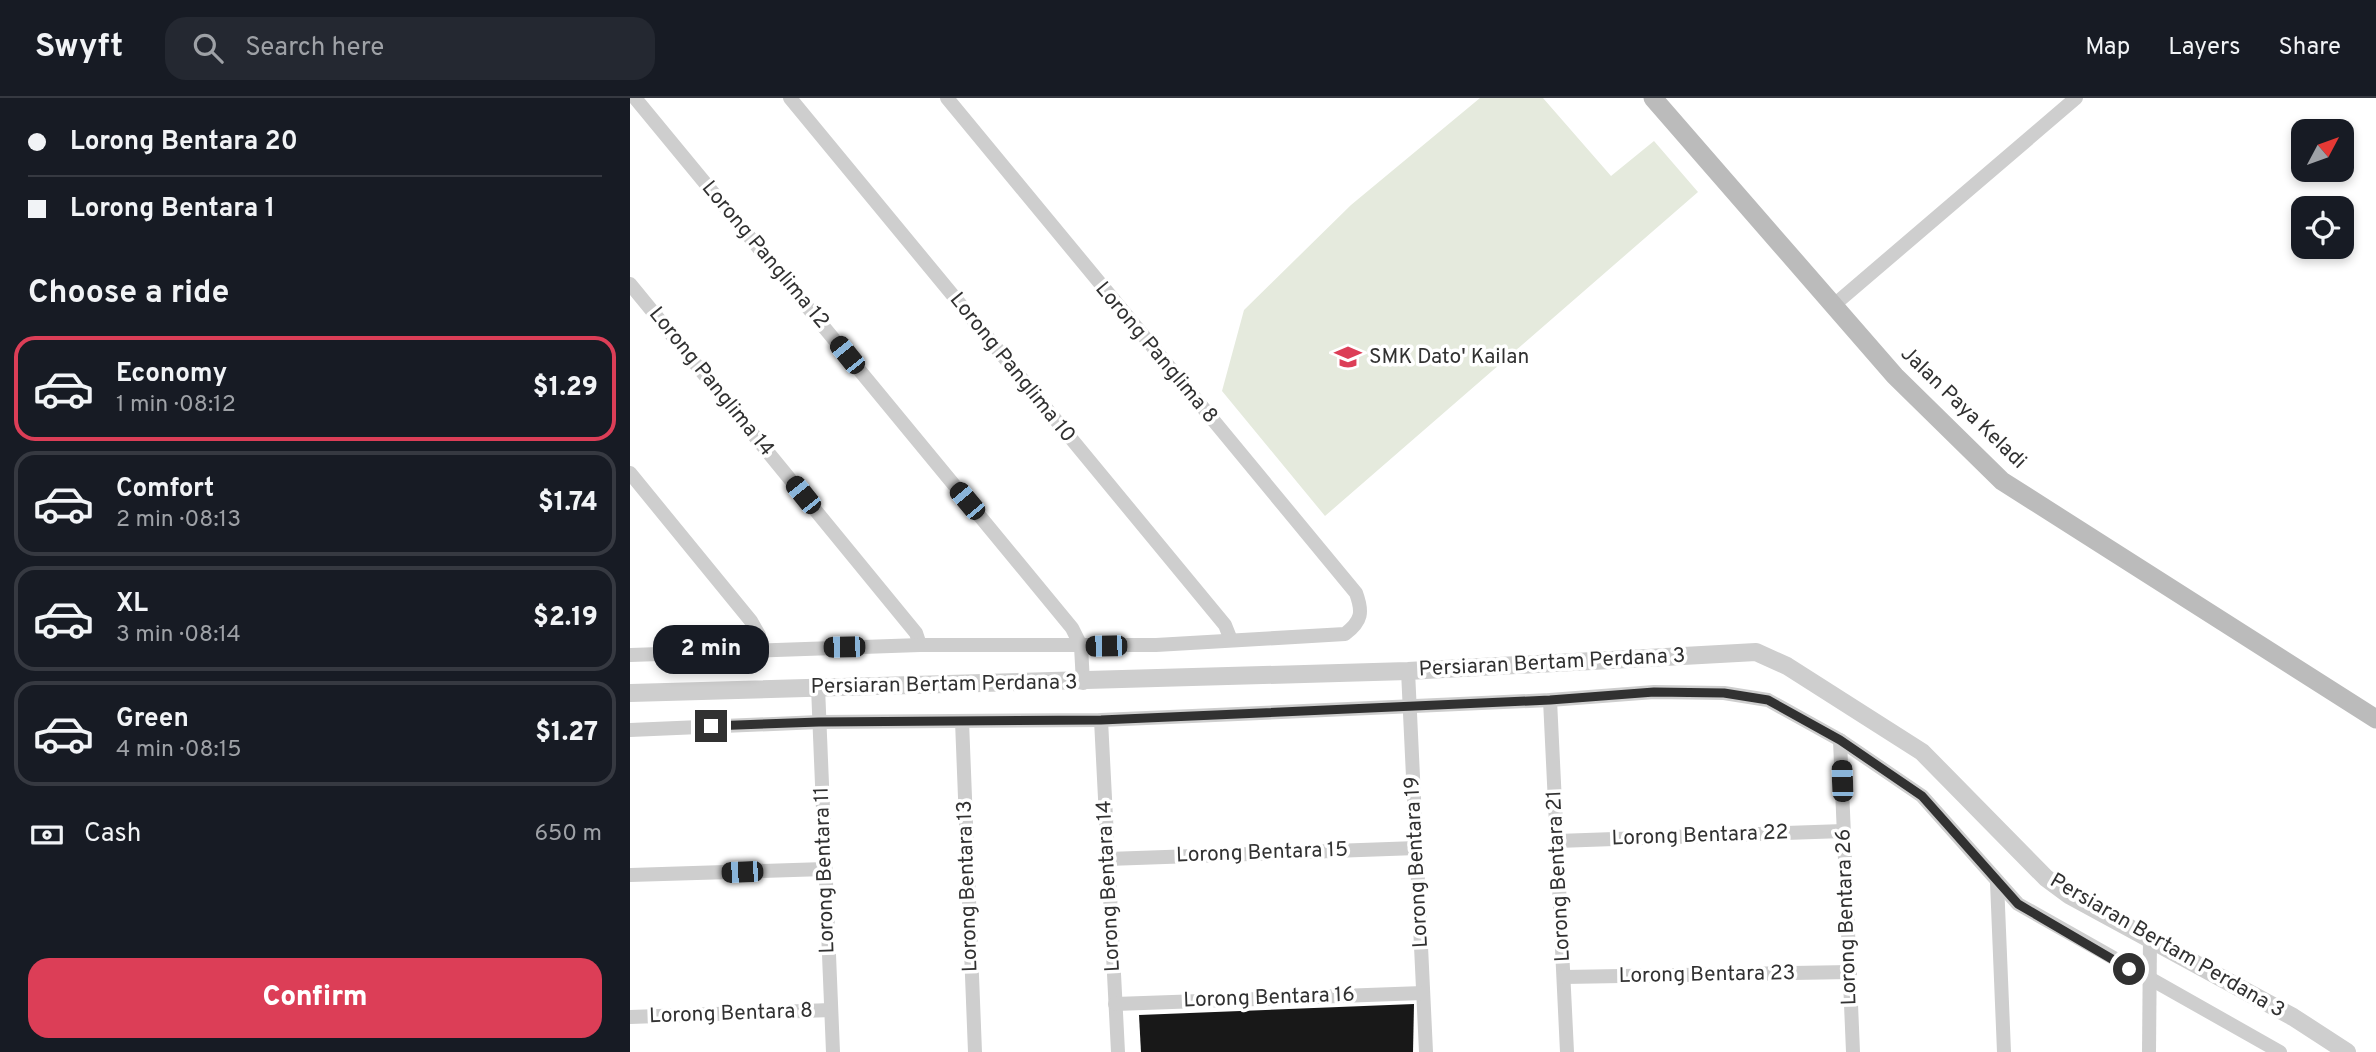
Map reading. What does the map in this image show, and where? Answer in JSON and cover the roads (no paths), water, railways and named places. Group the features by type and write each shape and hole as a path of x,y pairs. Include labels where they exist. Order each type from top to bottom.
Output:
{"main road":[{"name":"Jalan Paya Keladi","path":"1653,98 1895,376 2002,481 2376,719"}],"street":[{"name":"Lorong Panglima 12","path":"635,98 1072,628 1081,646 1083,683"},
{"name":"Lorong Panglima 10","path":"790,98 1226,625 1231,640"},
{"path":"1834,305 2076,98"},
{"name":"Lorong Panglima 8","path":"955,101 1356,593 1362,610 1357,625 1345,634 1231,640"},
{"name":"Lorong Panglima 14","path":"630,284 916,633 920,645"},
{"path":"630,473 751,621 759,635 760,649"},
{"path":"630,655 920,645 1081,646 1231,640"},
{"name":"Persiaran Bertam Perdana 3","path":"630,693 1083,683 1408,671 1756,652 1771,657 1922,752 2046,878 2069,895 2293,1017 2347,1052"},
{"name":"Lorong Bentara 19","path":"1408,671 1426,1052"},
{"name":"Lorong Bentara 11","path":"818,688 833,1052"},
{"path":"630,730 819,722 1101,720 1550,700 1654,692 1724,693 1768,700 1840,740 1922,796 2018,904 2148,979 2217,1014 2280,1052"},
{"name":"Lorong Bentara 21","path":"1550,700 1567,1052"},
{"name":"Lorong Bentara 14","path":"1101,720 1118,1052"},
{"name":"Lorong Bentara 13","path":"962,721 975,1052"},
{"name":"Lorong Bentara 26","path":"1840,740 1853,1052"},
{"name":"Lorong Bentara 22","path":"1557,841 1844,831"},
{"name":"Lorong Bentara 15","path":"1108,859 1417,848"},
{"path":"630,875 825,869"},
{"path":"1997,882 2004,1052"},
{"path":"2149,1052 2150,939"},
{"name":"Lorong Bentara 23","path":"1564,977 1850,972"},
{"name":"Lorong Bentara 16","path":"1115,1004 1423,993"},
{"name":"Lorong Bentara 8","path":"630,1017 831,1010"}],"place":[{"name":"SMK Dato' Kailan","path":"1348,357"}]}
